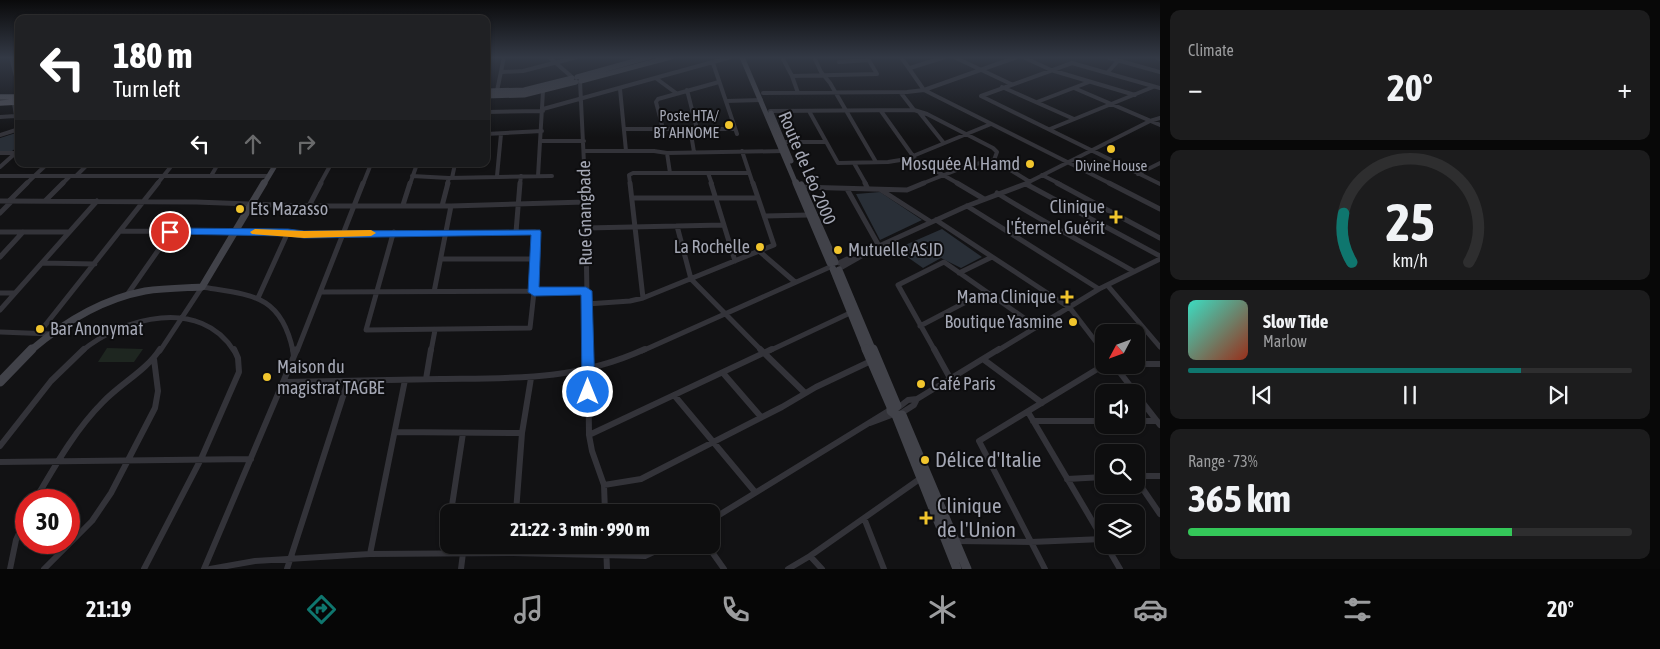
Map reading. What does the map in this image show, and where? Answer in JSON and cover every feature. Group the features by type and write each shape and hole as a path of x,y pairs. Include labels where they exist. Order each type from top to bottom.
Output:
{"main road":[{"path":"0,98 15,97"},
{"path":"0,103 15,98"}],"street":[{"path":"497,91 499,84"},
{"path":"490,91 524,90 558,84"},
{"path":"490,96 521,96 565,84"},
{"name":"Rue Gnangbade","path":"578,84 582,98 585,151 589,435 592,451 604,485 605,504"},
{"path":"490,112 543,110 640,84"},
{"path":"663,84 676,93"},
{"path":"662,129 656,101 659,98 713,84"},
{"path":"624,129 690,128 736,132 720,84"},
{"name":"Route de Léo 2000","path":"754,84 785,151 809,215 835,266 850,313 871,361 897,411"},
{"name":"Route de Léo 2000","path":"758,84 784,142 785,151"},
{"path":"795,84 798,94"},
{"path":"829,84 876,162"},
{"path":"920,84 924,90 1160,209"},
{"path":"762,93 901,92 924,90 943,84"},
{"path":"1012,84 981,96 1160,184"},
{"path":"1036,103 1086,84"},
{"path":"1095,84 1135,95"},
{"path":"1145,84 1160,88"},
{"path":"1050,129 1154,86"},
{"path":"1002,87 1074,120"},
{"path":"1074,88 1160,125"},
{"path":"620,89 626,151"},
{"path":"538,176 543,90"},
{"path":"687,90 697,129"},
{"path":"901,92 943,142"},
{"path":"726,101 761,100"},
{"path":"770,111 916,110 993,148 997,152 994,160"},
{"path":"809,111 836,162 876,162 913,156 943,142 991,124"},
{"path":"881,111 913,156 984,199"},
{"path":"0,117 15,116"},
{"path":"284,382 531,378 588,370 619,361 795,282 853,259 967,206 997,193 1028,183 1150,121 1160,118"},
{"path":"690,128 694,152"},
{"path":"0,134 15,129"},
{"path":"490,134 542,131"},
{"path":"497,176 501,134"},
{"path":"541,141 584,141"},
{"path":"784,142 824,142"},
{"path":"0,153 15,151"},
{"path":"585,151 785,151"},
{"path":"586,304 630,301 643,298 774,244 765,216 756,198 742,151"},
{"path":"667,152 670,173"},
{"path":"0,167 15,153"},
{"path":"799,187 906,190 967,166 994,160 1028,183 1160,258"},
{"path":"854,163 868,189"},
{"path":"1138,174 1160,163"},
{"path":"0,212 44,167"},
{"path":"76,176 85,167"},
{"path":"39,333 171,167"},
{"path":"210,176 216,167"},
{"path":"41,489 57,462 97,408 154,359 184,317 274,167"},
{"path":"308,206 329,167"},
{"path":"204,569 284,382 370,167"},
{"path":"403,206 416,167"},
{"path":"442,206 454,167"},
{"path":"643,298 628,176 630,174 670,173 748,173"},
{"path":"708,174 735,261"},
{"path":"1042,175 1160,238"},
{"path":"0,176 269,176"},
{"path":"45,201 69,176"},
{"path":"412,176 450,178 552,176"},
{"path":"516,232 521,176"},
{"name":"Route de Léo 2000","path":"799,187 897,411 920,478 957,569"},
{"path":"847,189 879,246"},
{"path":"879,189 992,257 1070,308 1095,340"},
{"path":"997,193 1037,219 1053,225 1133,271"},
{"path":"632,198 756,198"},
{"path":"0,201 143,201 308,206 451,206 520,202 585,202"},
{"path":"0,310 97,201"},
{"path":"434,292 451,206"},
{"path":"967,206 1099,290"},
{"path":"765,216 809,215"},
{"path":"586,228 723,225"},
{"path":"677,226 691,279 805,393"},
{"path":"0,232 69,232"},
{"path":"0,256 23,232"},
{"path":"120,232 288,232 304,234 394,232 536,232 534,292 529,329 366,330 394,232"},
{"path":"127,296 170,232"},
{"path":"258,298 288,232"},
{"path":"759,251 795,282"},
{"path":"959,273 992,257"},
{"path":"720,514 870,423 914,404 917,399 950,378 1099,290 1160,258"},
{"path":"441,260 535,259"},
{"path":"950,378 898,285 944,262 984,292 1037,327"},
{"path":"42,263 95,264"},
{"path":"1108,286 1160,346"},
{"path":"1,378 25,354 52,334 96,308 127,296 172,288 202,287 258,298 269,303 282,318 294,357"},
{"path":"321,292 586,291"},
{"path":"920,326 984,292"},
{"path":"0,293 15,293"},
{"path":"589,435 850,313"},
{"path":"0,446 60,369 80,350 122,327 158,318 184,317 207,324 227,339 240,363 239,372 201,459 144,569"},
{"path":"426,379 435,330"},
{"path":"0,332 52,334"},
{"path":"44,569 92,521 111,493 155,408 158,391 154,359"},
{"path":"983,359 1042,403"},
{"path":"604,485 636,481 805,393 871,361"},
{"path":"1145,364 1160,364"},
{"path":"1045,569 979,442 1095,371"},
{"path":"723,373 761,417"},
{"path":"1121,374 1129,384"},
{"path":"517,504 522,433 531,378"},
{"path":"370,554 405,380"},
{"path":"287,569 348,381"},
{"path":"674,395 755,492"},
{"path":"1145,405 1159,423"},
{"path":"897,411 966,569"},
{"path":"1028,412 1095,526"},
{"path":"1033,421 1095,421"},
{"path":"1145,422 1159,423"},
{"path":"395,432 522,433"},
{"path":"452,504 463,433"},
{"path":"0,462 251,459"},
{"path":"1145,477 1160,476"},
{"path":"1067,478 1095,477"},
{"path":"788,569 810,556 920,478"},
{"path":"1145,491 1160,514"},
{"path":"864,518 884,569"},
{"path":"954,541 1095,542"},
{"path":"10,569 15,545"},
{"path":"210,569 250,562 370,554 440,553"},
{"path":"461,569 463,554"},
{"path":"591,554 645,556 649,554"},
{"path":"713,554 724,569"},
{"path":"1111,554 1120,569"},
{"path":"606,555 607,569"},
{"path":"810,556 822,569"}],"shaded area":[{"path":"15,133 15,149 12,151 0,151 0,138"},
{"path":"880,192 922,220 880,240 856,194"},
{"path":"942,229 982,257 961,268 941,258 923,268 896,249"},
{"path":"107,348 143,349 134,362 98,362"}],"slow traffic":[{"path":"255,232 304,234 371,233"}],"place":[{"name":"Poste HTA/ BT AHNOME","path":"729,125"},
{"name":"Divine House","path":"1111,149"},
{"name":"Mosquée Al Hamd","path":"1030,164"},
{"name":"Ets Mazasso","path":"240,209"},
{"name":"Clinique l'Éternel Guérit","path":"1116,217"},
{"name":"La Rochelle","path":"760,247"},
{"name":"Mutuelle ASJD","path":"838,250"},
{"name":"Mama Clinique","path":"1067,297"},
{"name":"Boutique Yasmine","path":"1073,322"},
{"name":"Bar Anonymat","path":"40,329"},
{"name":"Maison du magistrat TAGBE","path":"267,377"},
{"name":"Café Paris","path":"921,384"},
{"name":"Délice d'Italie","path":"925,460"},
{"name":"Clinique de l'Union","path":"926,518"}],"route":[{"path":"170,232 288,232 304,234 536,232 534,292 586,291 588,392"}]}
